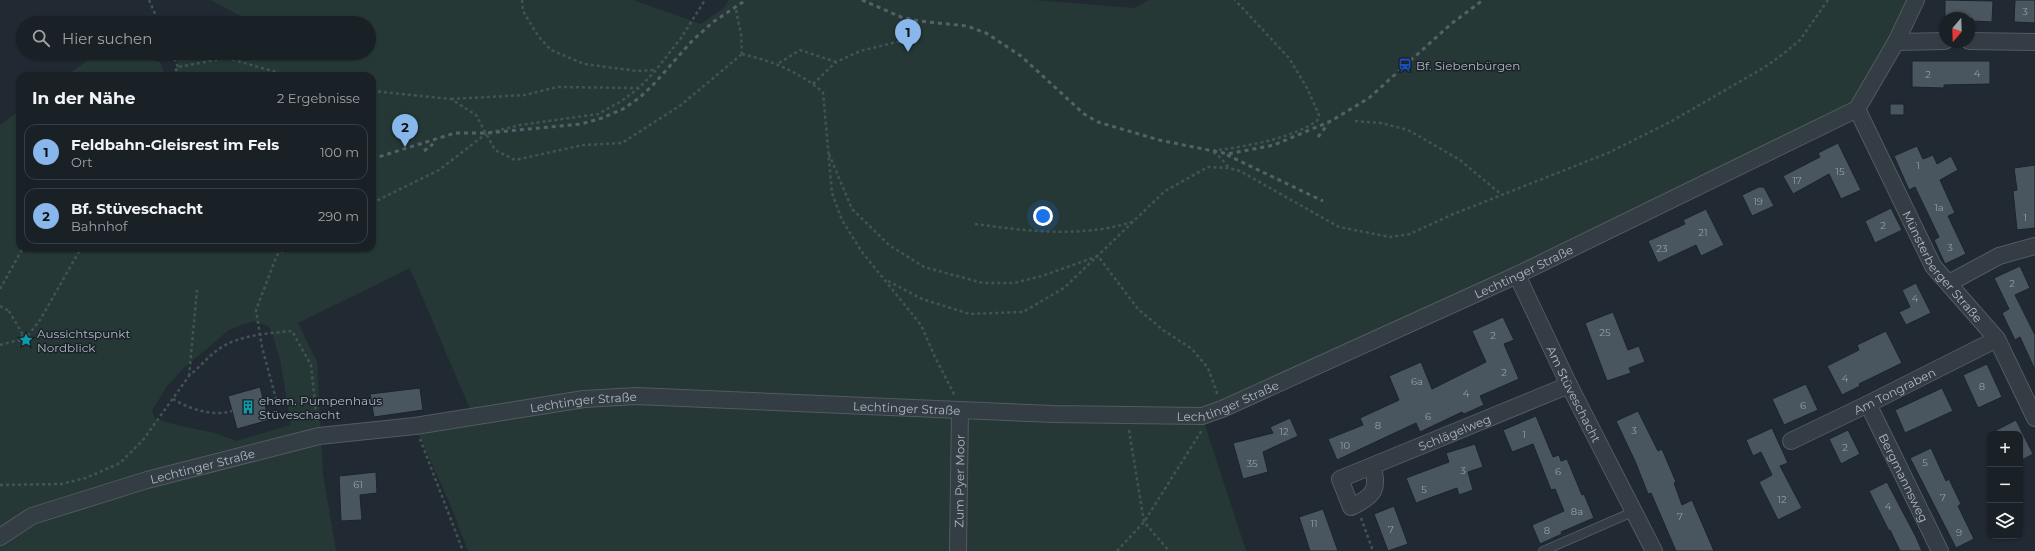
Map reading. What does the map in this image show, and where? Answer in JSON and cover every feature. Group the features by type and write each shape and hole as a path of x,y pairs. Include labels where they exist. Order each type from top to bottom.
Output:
{"street":[{"path":"1857,109 1896,42 1916,0"},
{"path":"1896,42 1939,41"},
{"path":"1975,41 2035,42"},
{"name":"Lechtinger Straße","path":"0,537 32,516 147,480 319,436 416,435 584,399 636,396 960,411 1128,416 1202,416 1222,409 1517,274 1857,109"},
{"name":"Münsterberger Straße","path":"1857,109 1933,266 1997,339 2035,418"},
{"path":"1949,283 1999,256 2035,246"},
{"name":"Am Stüveschacht","path":"1517,274 1569,385 1635,511 1654,551"},
{"name":"Am Tongraben","path":"1791,441 1997,339"},
{"name":"Schlägelweg","path":"1356,504 1351,507 1340,479 1569,385"},
{"name":"Bergmannsweg","path":"1868,404 1940,551"},
{"name":"Zum Pyer Moor","path":"958,551 960,411"},
{"path":"1356,504 1365,500 1373,493 1377,478 1372,466"}],"lane":[{"path":"1543,551 1635,511"}],"path":[{"path":"149,0 156,16"},
{"path":"522,0 523,11 538,36 551,50 584,64 637,71 656,70"},
{"path":"376,201 402,190 439,170 487,133 520,125 598,114 620,102 639,88 656,70 681,38 705,0"},
{"path":"1228,168 1221,158 1212,151 1246,145 1289,134 1317,121 1318,115 1306,88 1289,58 1235,0"},
{"path":"888,281 922,299 970,314 1023,312 1064,288 1165,191 1208,167 1228,168 1240,171 1339,227 1390,237 1410,234 1452,215 1608,153 1670,122 1765,67 1800,40 1828,0"},
{"path":"736,10 741,34 742,54"},
{"path":"813,84 836,62 860,51 901,42"},
{"path":"778,64 800,50 836,62"},
{"path":"742,54 778,64 813,84 823,92 832,193 842,220 862,252 888,281 921,324 934,357 959,405 960,411"},
{"path":"451,99 476,115 495,150 515,160 583,145 622,143 681,106 742,54"},
{"path":"175,60 178,67"},
{"path":"175,72 178,67 216,60"},
{"path":"234,60 276,72"},
{"path":"376,91 451,99 525,95 557,87 639,88"},
{"path":"1355,121 1381,123 1408,130 1460,160 1502,195"},
{"path":"829,154 852,209 889,245 924,267 983,283 1014,283 1042,276 1098,256"},
{"path":"974,224 1037,232 1088,230 1115,227 1134,221"},
{"path":"0,288 21,252"},
{"path":"0,345 26,338 40,320 79,252"},
{"path":"264,403 276,400 262,347 256,310 277,255 282,252"},
{"path":"1098,256 1138,309 1163,330 1192,349 1208,368 1222,409"},
{"path":"189,376 197,290"},
{"path":"0,306 9,311 22,334 26,340 25,342 20,343 18,339 22,336 26,338"},
{"path":"0,485 60,484 86,478 120,463 143,440 189,376 222,346 259,333 292,331 311,365 319,436"},
{"path":"173,399 185,406 202,412 226,413 232,411"},
{"path":"1128,416 1144,522 1169,551"},
{"path":"1117,551 1144,522 1204,426"},
{"path":"416,435 428,438"},
{"path":"416,435 463,551"},
{"path":"1356,504 1373,551"}],"shaded area":[{"path":"211,0 633,0 701,24 725,7 728,0 1033,0 1134,8 1149,0 1916,0 1857,109 1202,416 1246,551 468,551 451,506 415,426 473,416 410,268 298,323 317,362 323,474 336,551 0,551 0,125 16,113 16,252 376,252 376,72 175,72 178,67 178,60 376,60 376,16 241,16","holes":["253,321 270,327 280,359 291,425 236,441 215,433 155,419 152,411 167,386 185,367 229,330"]},
{"path":"88,60 153,60 160,62 164,72 72,72"}],"building":[{"path":"1945,0 1993,1 1992,22 1975,21 1975,12 1945,12"},
{"path":"2015,0 2035,0 2035,23 2014,22"},
{"path":"1912,61 1990,61 1990,84 1944,85 1944,88 1912,87"},
{"path":"1890,104 1904,104 1904,115 1890,115"},
{"path":"1838,143 1861,190 1841,199 1829,174 1793,194 1783,176 1820,157 1818,153"},
{"path":"1917,146 1923,159 1933,155 1937,164 1951,156 1958,170 1940,180 1955,213 1948,216 1966,254 1945,264 1934,240 1939,237 1915,187 1909,190 1894,156"},
{"path":"2035,165 2035,228 2017,230 2013,191 2017,190 2014,168"},
{"path":"1759,187 1764,187 1774,206 1752,216 1742,195"},
{"path":"1891,208 1902,230 1875,243 1865,221"},
{"path":"1706,209 1724,245 1701,256 1696,245 1658,263 1648,241 1685,224 1683,220"},
{"path":"2020,266 2030,288 2015,295 2035,335 2035,370 2020,337 2015,340 2002,313 2009,309 1994,278"},
{"path":"1916,283 1931,313 1906,325 1899,312 1910,307 1902,290"},
{"path":"1613,312 1628,350 1639,346 1645,362 1629,368 1631,373 1607,381 1585,323"},
{"path":"1503,317 1514,340 1504,344 1519,379 1480,396 1484,405 1464,414 1462,412 1420,432 1416,423 1337,460 1328,439 1363,425 1360,418 1399,400 1389,376 1421,362 1432,389 1486,362 1472,331"},
{"path":"1886,331 1902,363 1859,384 1860,386 1842,395 1827,366 1859,350 1857,345"},
{"path":"1987,364 2002,397 1978,408 1963,375"},
{"path":"1806,384 1818,410 1784,425 1772,399"},
{"name":"ehem. Pumpenhaus Stüveschacht","path":"260,387 269,420 237,429 228,396"},
{"path":"420,388 423,410 374,417 370,394"},
{"path":"1942,388 1953,411 1905,433 1895,410"},
{"path":"1638,411 1658,451 1662,449 1676,482 1674,483 1682,505 1692,500 1714,551 1676,551 1651,493 1648,494 1635,461 1616,421"},
{"path":"1536,416 1553,457 1559,455 1561,461 1567,459 1582,495 1584,494 1594,518 1561,532 1562,534 1540,544 1532,525 1564,511 1555,489 1551,490 1533,444 1512,452 1503,430"},
{"path":"1290,418 1298,436 1263,452 1268,472 1243,479 1233,443 1273,433 1270,427"},
{"path":"2016,420 2022,431 1995,431"},
{"path":"1772,428 1788,463 1780,466 1802,508 1778,520 1759,482 1772,475 1761,452 1753,456 1746,440"},
{"path":"1848,430 1860,454 1841,464 1829,439"},
{"path":"2023,434 2033,454 2023,459"},
{"path":"1475,444 1483,467 1468,472 1473,490 1459,495 1457,488 1416,503 1406,478 1449,462 1446,453"},
{"path":"1931,448 1946,481 1949,479 1961,504 1958,506 1974,539 1956,548 1910,458"},
{"path":"376,472 377,493 360,495 362,520 341,521 339,476"},
{"path":"1887,482 1922,551 1900,551 1890,530 1889,531 1869,491"},
{"path":"1394,506 1408,544 1388,551 1374,514"},
{"path":"1323,509 1338,551 1310,551 1299,517"}],"railway":[{"path":"376,158 455,133 487,133 581,124 602,118 623,109 639,98 652,86 693,40 713,22 746,0"},
{"path":"862,0 901,17 919,21 967,26 986,33 1021,56 1084,114 1098,122 1159,140 1228,154 1274,145 1331,121 1369,98 1451,24 1483,0"},
{"path":"1318,137 1328,124"},
{"path":"424,151 433,144"},
{"path":"1227,155 1323,201"},
{"path":"376,164 380,165"}],"place":[{"name":"Feldbahn-Gleisrest im Fels","path":"908,52"},
{"name":"Bf. Siebenbürgen","path":"1405,65"},
{"name":"Bf. Stüveschacht","path":"405,147"},
{"name":"Aussichtspunkt Nordblick","path":"26,340"},
{"name":"ehem. Pumpenhaus Stüveschacht","path":"248,407"}]}
